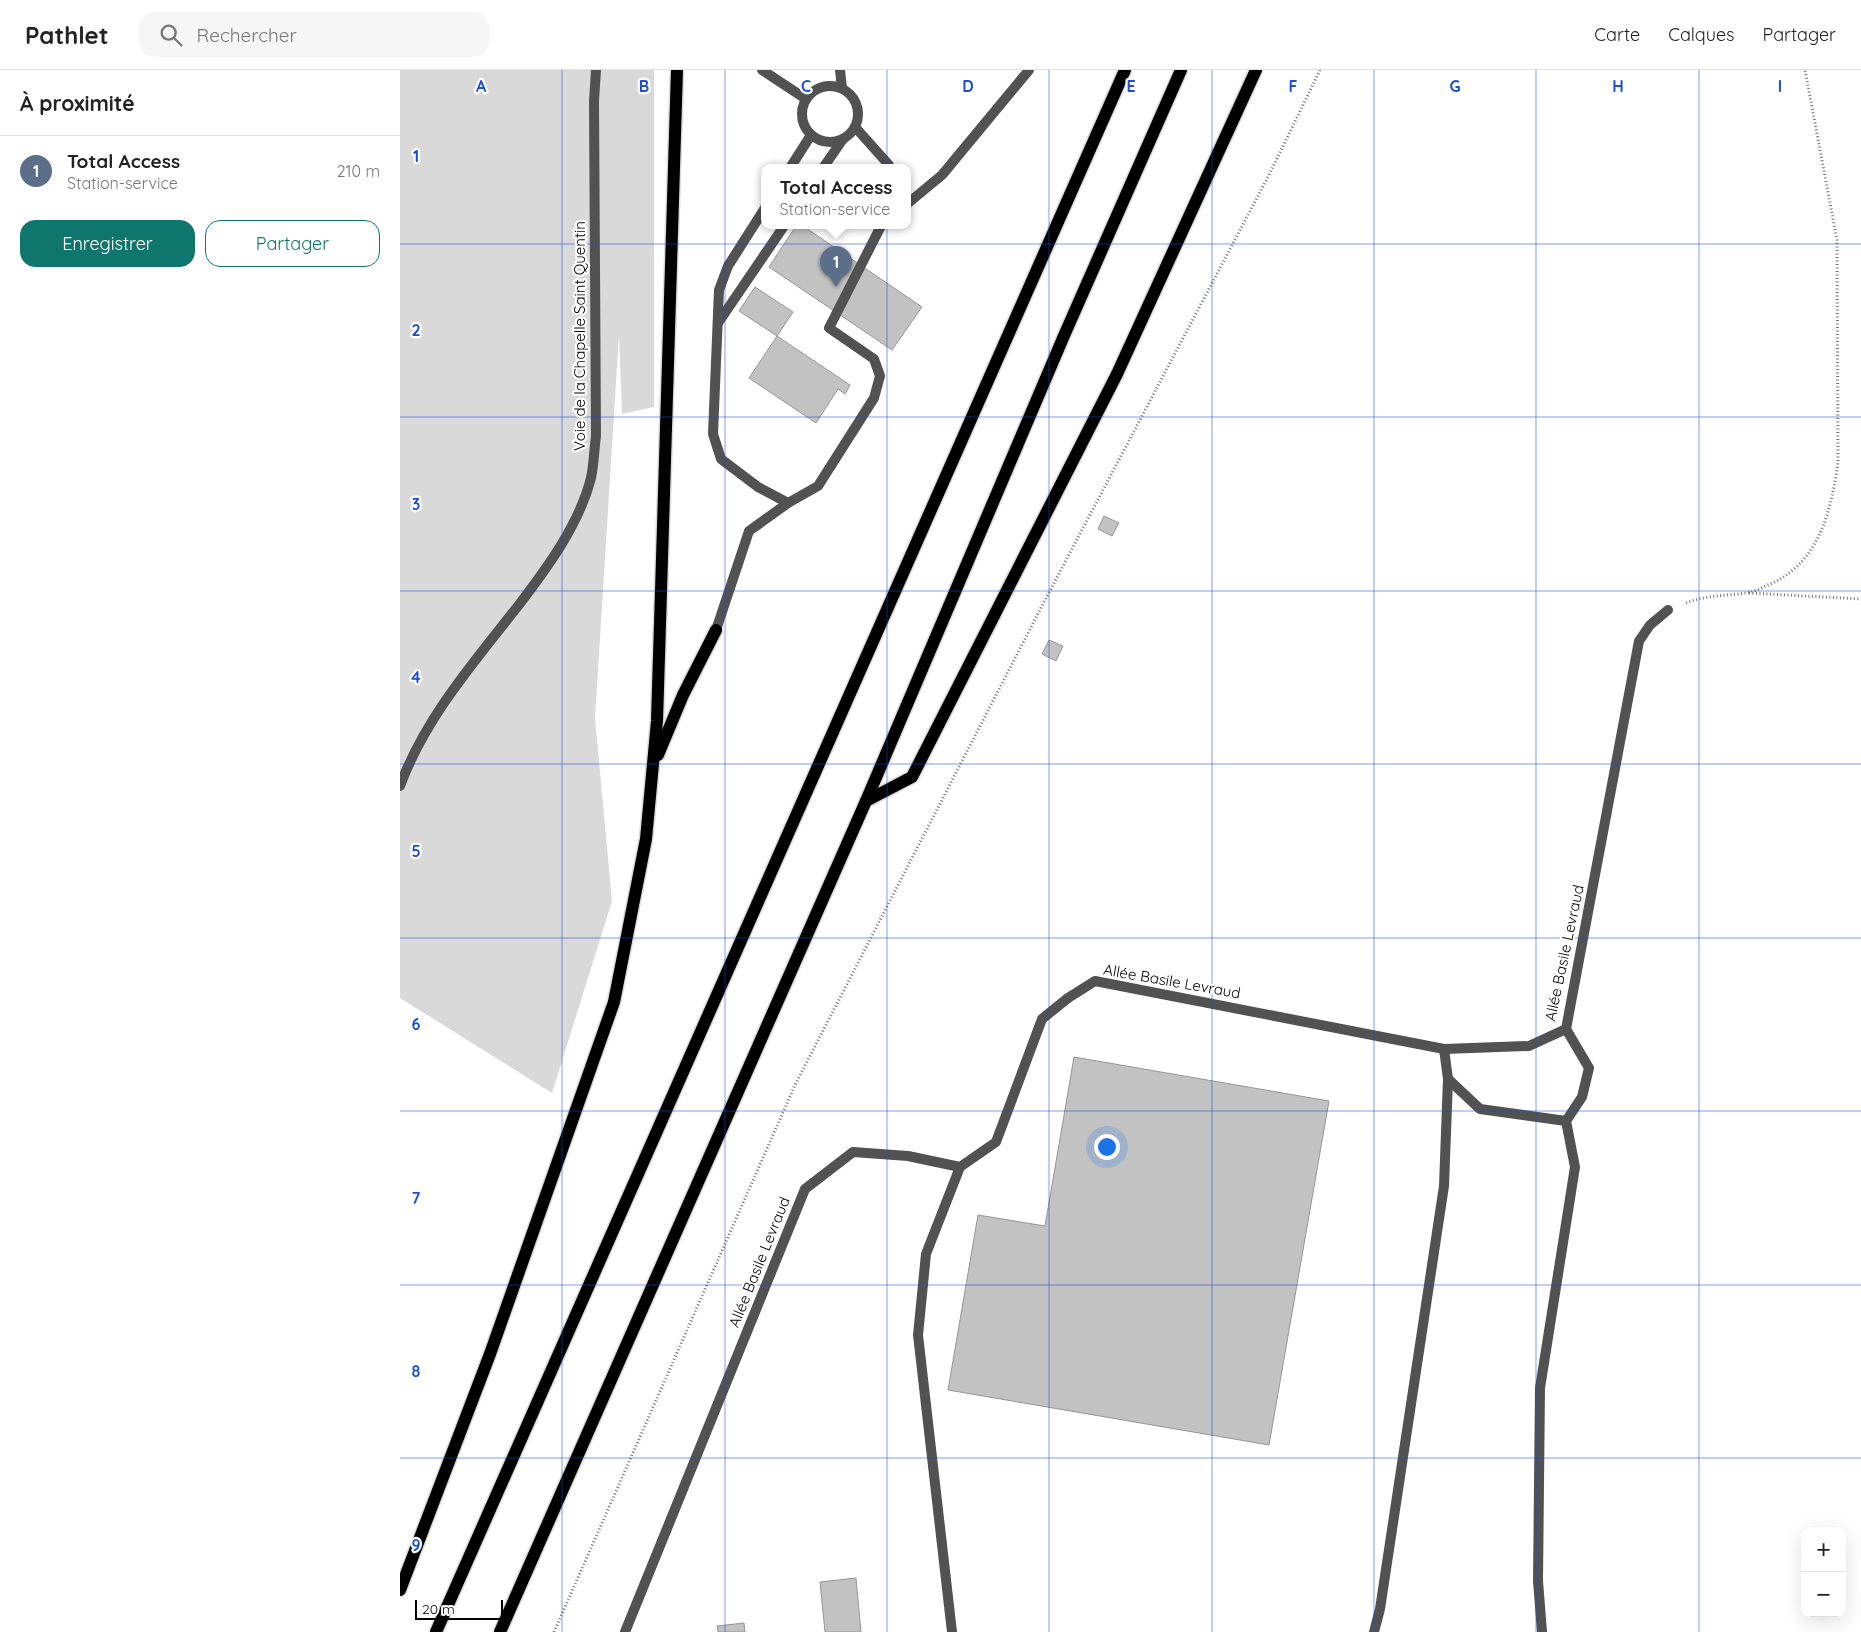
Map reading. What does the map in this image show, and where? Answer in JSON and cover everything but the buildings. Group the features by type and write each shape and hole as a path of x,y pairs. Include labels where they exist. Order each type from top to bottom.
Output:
{"main road":[{"path":"400,1590 490,1354 614,1002 646,839 657,721 677,70"},
{"path":"436,1632 1124,70"},
{"path":"500,1632 866,801 1063,338 1181,70"},
{"path":"866,801 912,777 1117,374 1256,70"},
{"path":"652,767 716,630"}],"street":[{"name":"Voie de la Chapelle Saint Quentin","path":"400,786 429,725 454,688 546,569 575,519 591,478 596,436 594,101 596,70"},
{"path":"762,70 806,99"},
{"path":"840,70 842,88"},
{"path":"911,201 942,175 1029,70"},
{"path":"826,164 843,139 855,127 858,118 856,103 851,95 842,88 823,87 814,91 806,99 802,116 804,125 811,135 825,142 843,139"},
{"path":"855,127 889,164"},
{"path":"793,164 811,135"},
{"path":"761,214 728,266 719,290 713,434 721,459 758,487 788,503"},
{"path":"717,324 782,229"},
{"path":"716,630 749,531 788,503 818,486 874,398 880,376 874,359 829,328 878,229"},
{"name":"Allée Basile Levraud","path":"625,1632 805,1189 852,1152 908,1156 960,1167 996,1142 1042,1018 1068,998 1095,981 1444,1049 1529,1046 1566,1029 1639,641 1650,625 1668,610"},
{"path":"1542,1632 1538,1581 1540,1388 1575,1167 1566,1121 1582,1097 1589,1068 1566,1029"},
{"path":"1374,1632 1380,1609 1444,1186 1448,1079 1444,1049"},
{"path":"1448,1079 1480,1109 1566,1121"},
{"path":"952,1632 918,1335 926,1254 960,1167"}],"path":[{"path":"554,1632 795,1085 1264,183 1320,70"},
{"path":"1748,593 1784,578 1806,558 1825,522 1834,493 1838,462 1837,240 1805,70"},
{"path":"1668,610 1694,600 1721,594 1748,593 1861,599"}],"shaded area":[{"path":"400,70 654,70 654,407 622,414 619,335 595,718 612,901 552,1093 400,998"}],"place":[{"name":"Total Access","path":"836,287"}]}
